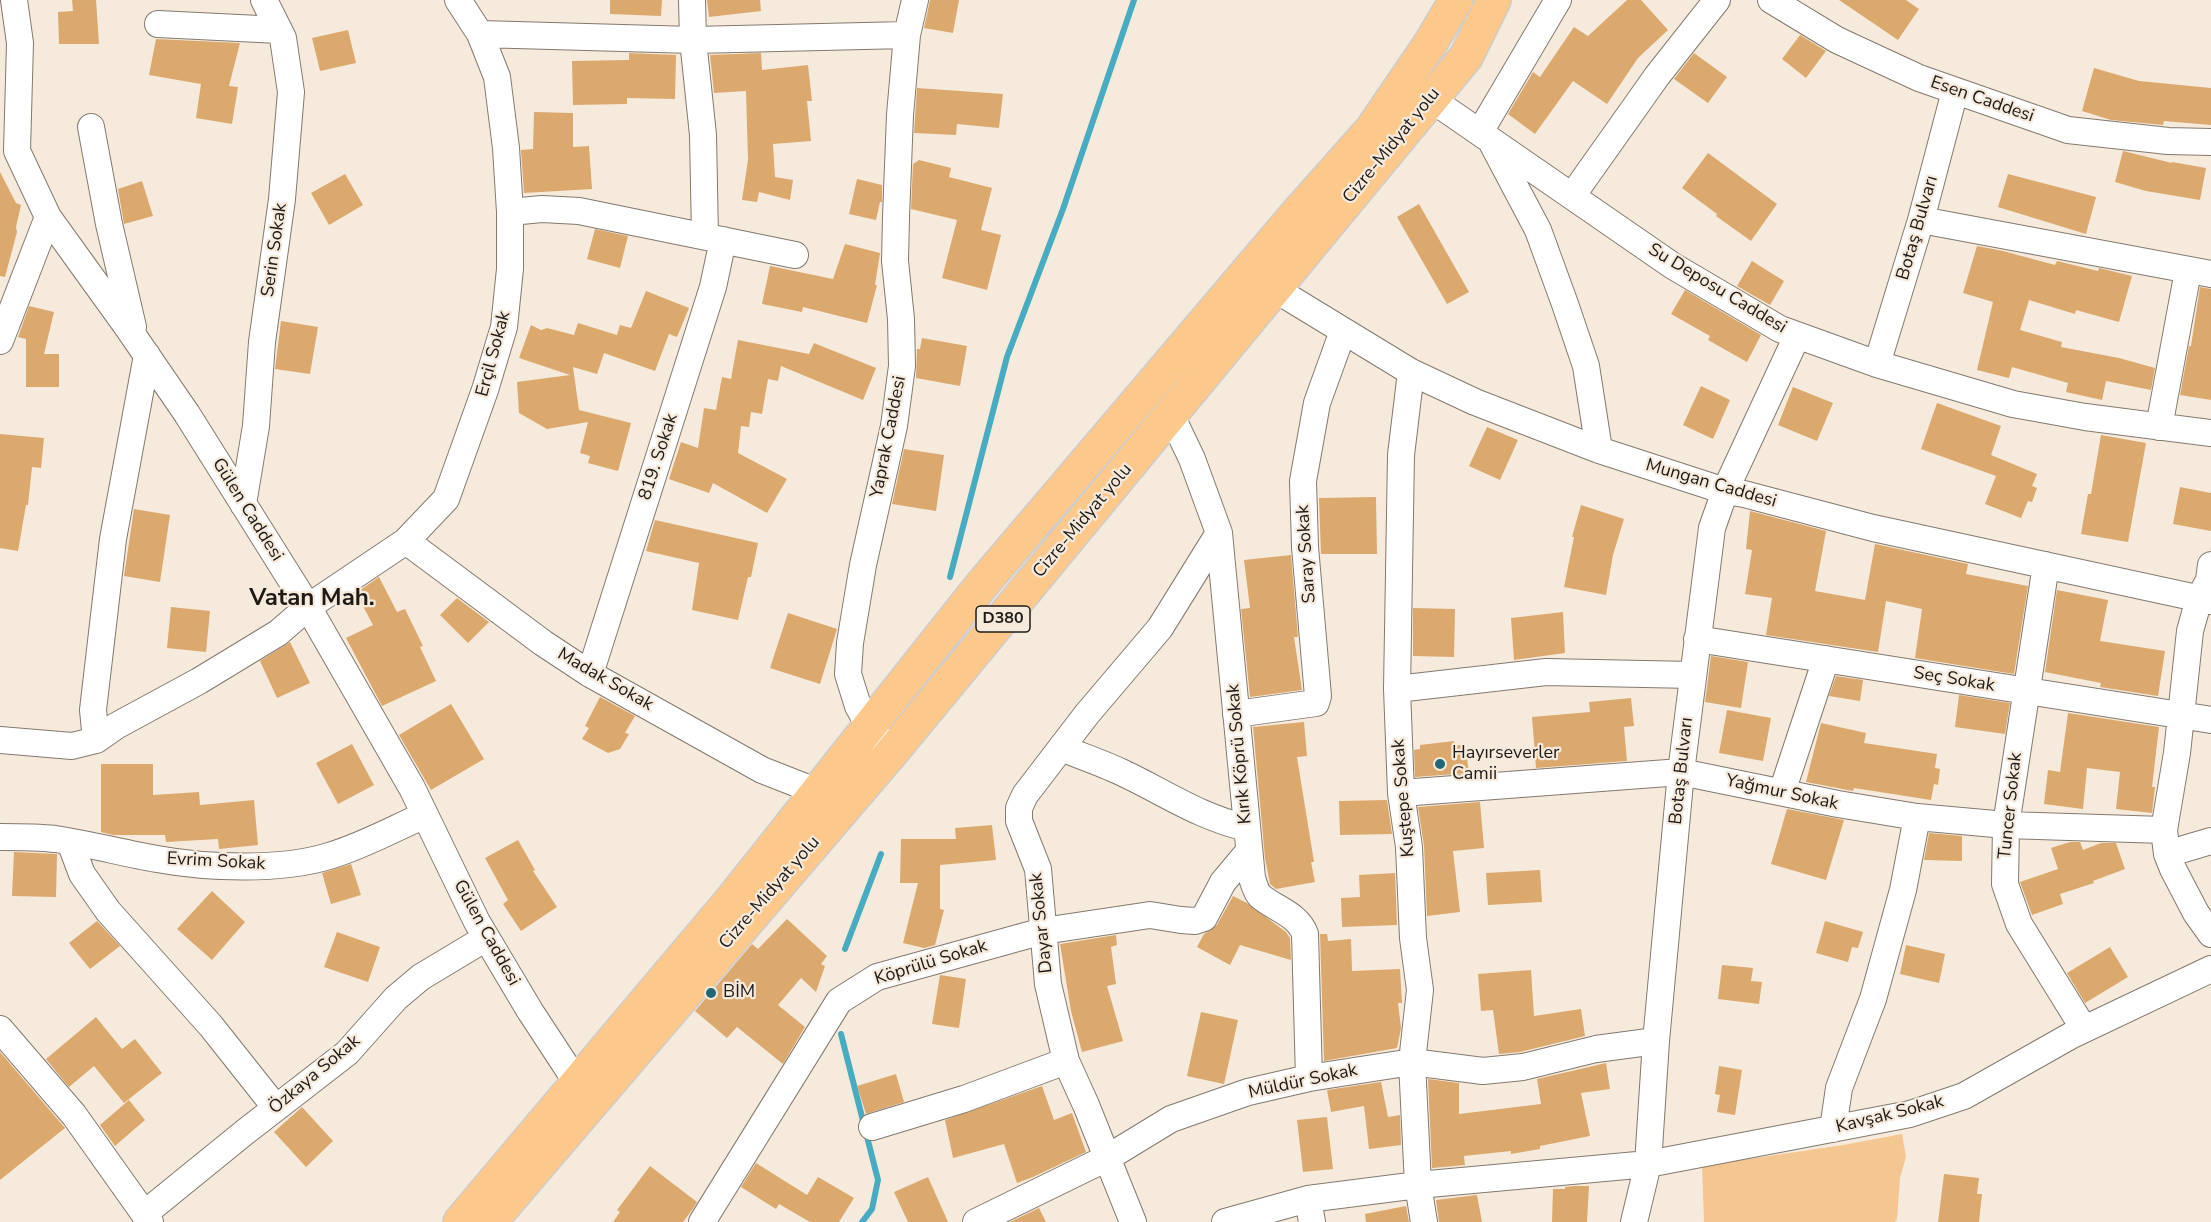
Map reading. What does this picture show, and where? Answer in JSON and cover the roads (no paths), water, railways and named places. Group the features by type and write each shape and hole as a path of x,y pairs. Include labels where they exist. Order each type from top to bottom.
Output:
{"highway":[{"name":"Cizre-Midyat yolu","path":"490,1222 584,1093 980,587 1247,272 1372,129 1456,0"},
{"name":"Cizre-Midyat yolu","path":"460,1222 584,1093 892,752 1466,57 1494,0"}],"street":[{"name":"Gülen Caddesi","path":"14,0 21,43 9,146 17,151 48,217 141,347 308,607 425,815 486,938 530,1011 584,1093"},
{"name":"Serin Sokak","path":"243,504 256,426 262,342 282,199 291,92 283,38 264,0"},
{"name":"Erçil Sokak","path":"96,740 116,726 199,681 278,633 308,607 406,541 446,499 485,390 504,327 510,269 510,212 506,148 497,77 480,34 458,0"},
{"name":"819. Sokak","path":"590,674 713,288 714,238 693,40 692,0"},
{"name":"Yaprak Caddesi","path":"892,752 870,728 858,706 848,674 850,643 863,565 894,426 902,366 901,319 895,261 896,217 900,115 907,35 915,0"},
{"path":"1558,0 1485,136 1538,230 1565,304 1586,366 1599,450"},
{"path":"1572,196 1657,76 1717,0"},
{"name":"Esen Caddesi","path":"1771,0 1837,40 1919,78 2068,130 2168,141 2211,142"},
{"path":"158,24 279,30"},
{"path":"480,34 693,40 907,35"},
{"name":"Su Deposu Caddesi","path":"1402,85 1431,99 1673,266 1780,329 1877,364 2013,404 2211,433"},
{"name":"Botaş Bulvarı","path":"1877,364 1921,220 1955,91"},
{"path":"0,740 72,746 96,740 93,710 113,539 141,347 109,224 91,127"},
{"path":"510,212 542,209 579,211 795,255"},
{"path":"0,341 48,217"},
{"path":"1921,220 2200,273 2159,427"},
{"name":"Mungan Caddesi","path":"1247,272 1411,372 1475,402 1599,450 1725,491 1873,528 2205,600"},
{"name":"Saray Sokak","path":"1236,714 1316,703 1318,696 1305,547 1303,481 1317,403 1343,331"},
{"name":"Botaş Bulvarı","path":"1634,1222 1648,1164 1656,1041 1681,772 1712,528 1725,491 1797,336"},
{"name":"Kuştepe Sokak","path":"1411,372 1401,454 1397,689 1401,793 1409,847 1413,938 1420,990 1412,1062 1418,1185 1425,1222"},
{"name":"Kırık Köprü Sokak","path":"1171,415 1196,469 1219,534 1252,878 1258,895 1292,916 1302,926 1305,934 1309,1078"},
{"name":"Dayar Sokak","path":"1133,1222 1066,1061 1048,984 1038,869 1019,821 1019,808 1025,795 1087,714 1160,628 1219,534"},
{"name":"Madak Sokak","path":"406,541 543,643 590,674 762,770 819,792"},
{"name":"Tuncer Sokak","path":"2046,565 2006,825 2005,884 2019,924 2084,1029"},
{"path":"2211,565 2205,600 2190,631 2166,842 2173,869 2196,913 2211,934"},
{"name":"Seç Sokak","path":"1697,639 2211,720"},
{"path":"1782,792 1826,659"},
{"path":"1397,689 1546,672 1693,675"},
{"path":"1061,748 1120,772 1196,812 1226,823 1248,840"},
{"name":"Yağmur Sokak","path":"1401,793 1681,772 1838,804 1917,817 2166,842 2211,841"},
{"name":"Evrim Sokak","path":"0,837 52,839 171,861 233,866 289,864 328,857 369,842 425,815"},
{"path":"1833,1129 1839,1088 1874,999 1897,912 1917,817"},
{"name":"Köprülü Sokak","path":"702,1222 839,1001 877,977 1043,931 1150,915 1196,921 1204,918 1248,840"},
{"path":"70,842 82,874 108,911 211,1026 276,1108"},
{"name":"Özkaya Sokak","path":"147,1218 276,1108 346,1053 396,998 421,977 486,938"},
{"name":"Kavşak Sokak","path":"1225,1222 1310,1210 1418,1185 1648,1164 1910,1114 1964,1096 2084,1029 2211,969"},
{"path":"0,1029 74,1115 147,1218"},
{"name":"Müldür Sokak","path":"976,1222 1107,1158 1171,1119 1248,1092 1309,1078 1412,1062 1483,1071 1523,1067 1596,1049 1656,1041"},
{"path":"872,1127 964,1098 1066,1061"}],"waterway":[{"path":"950,577 1007,357 1063,209 1134,0"},
{"path":"845,949 881,854"},
{"path":"841,1034 878,1180 872,1209 862,1222"}],"place":[{"name":"Hayırseverler Camii","path":"1440,764"},
{"name":"BİM","path":"711,993"}],"district":[{"name":"Vatan Mah.","path":"312,599"}]}
